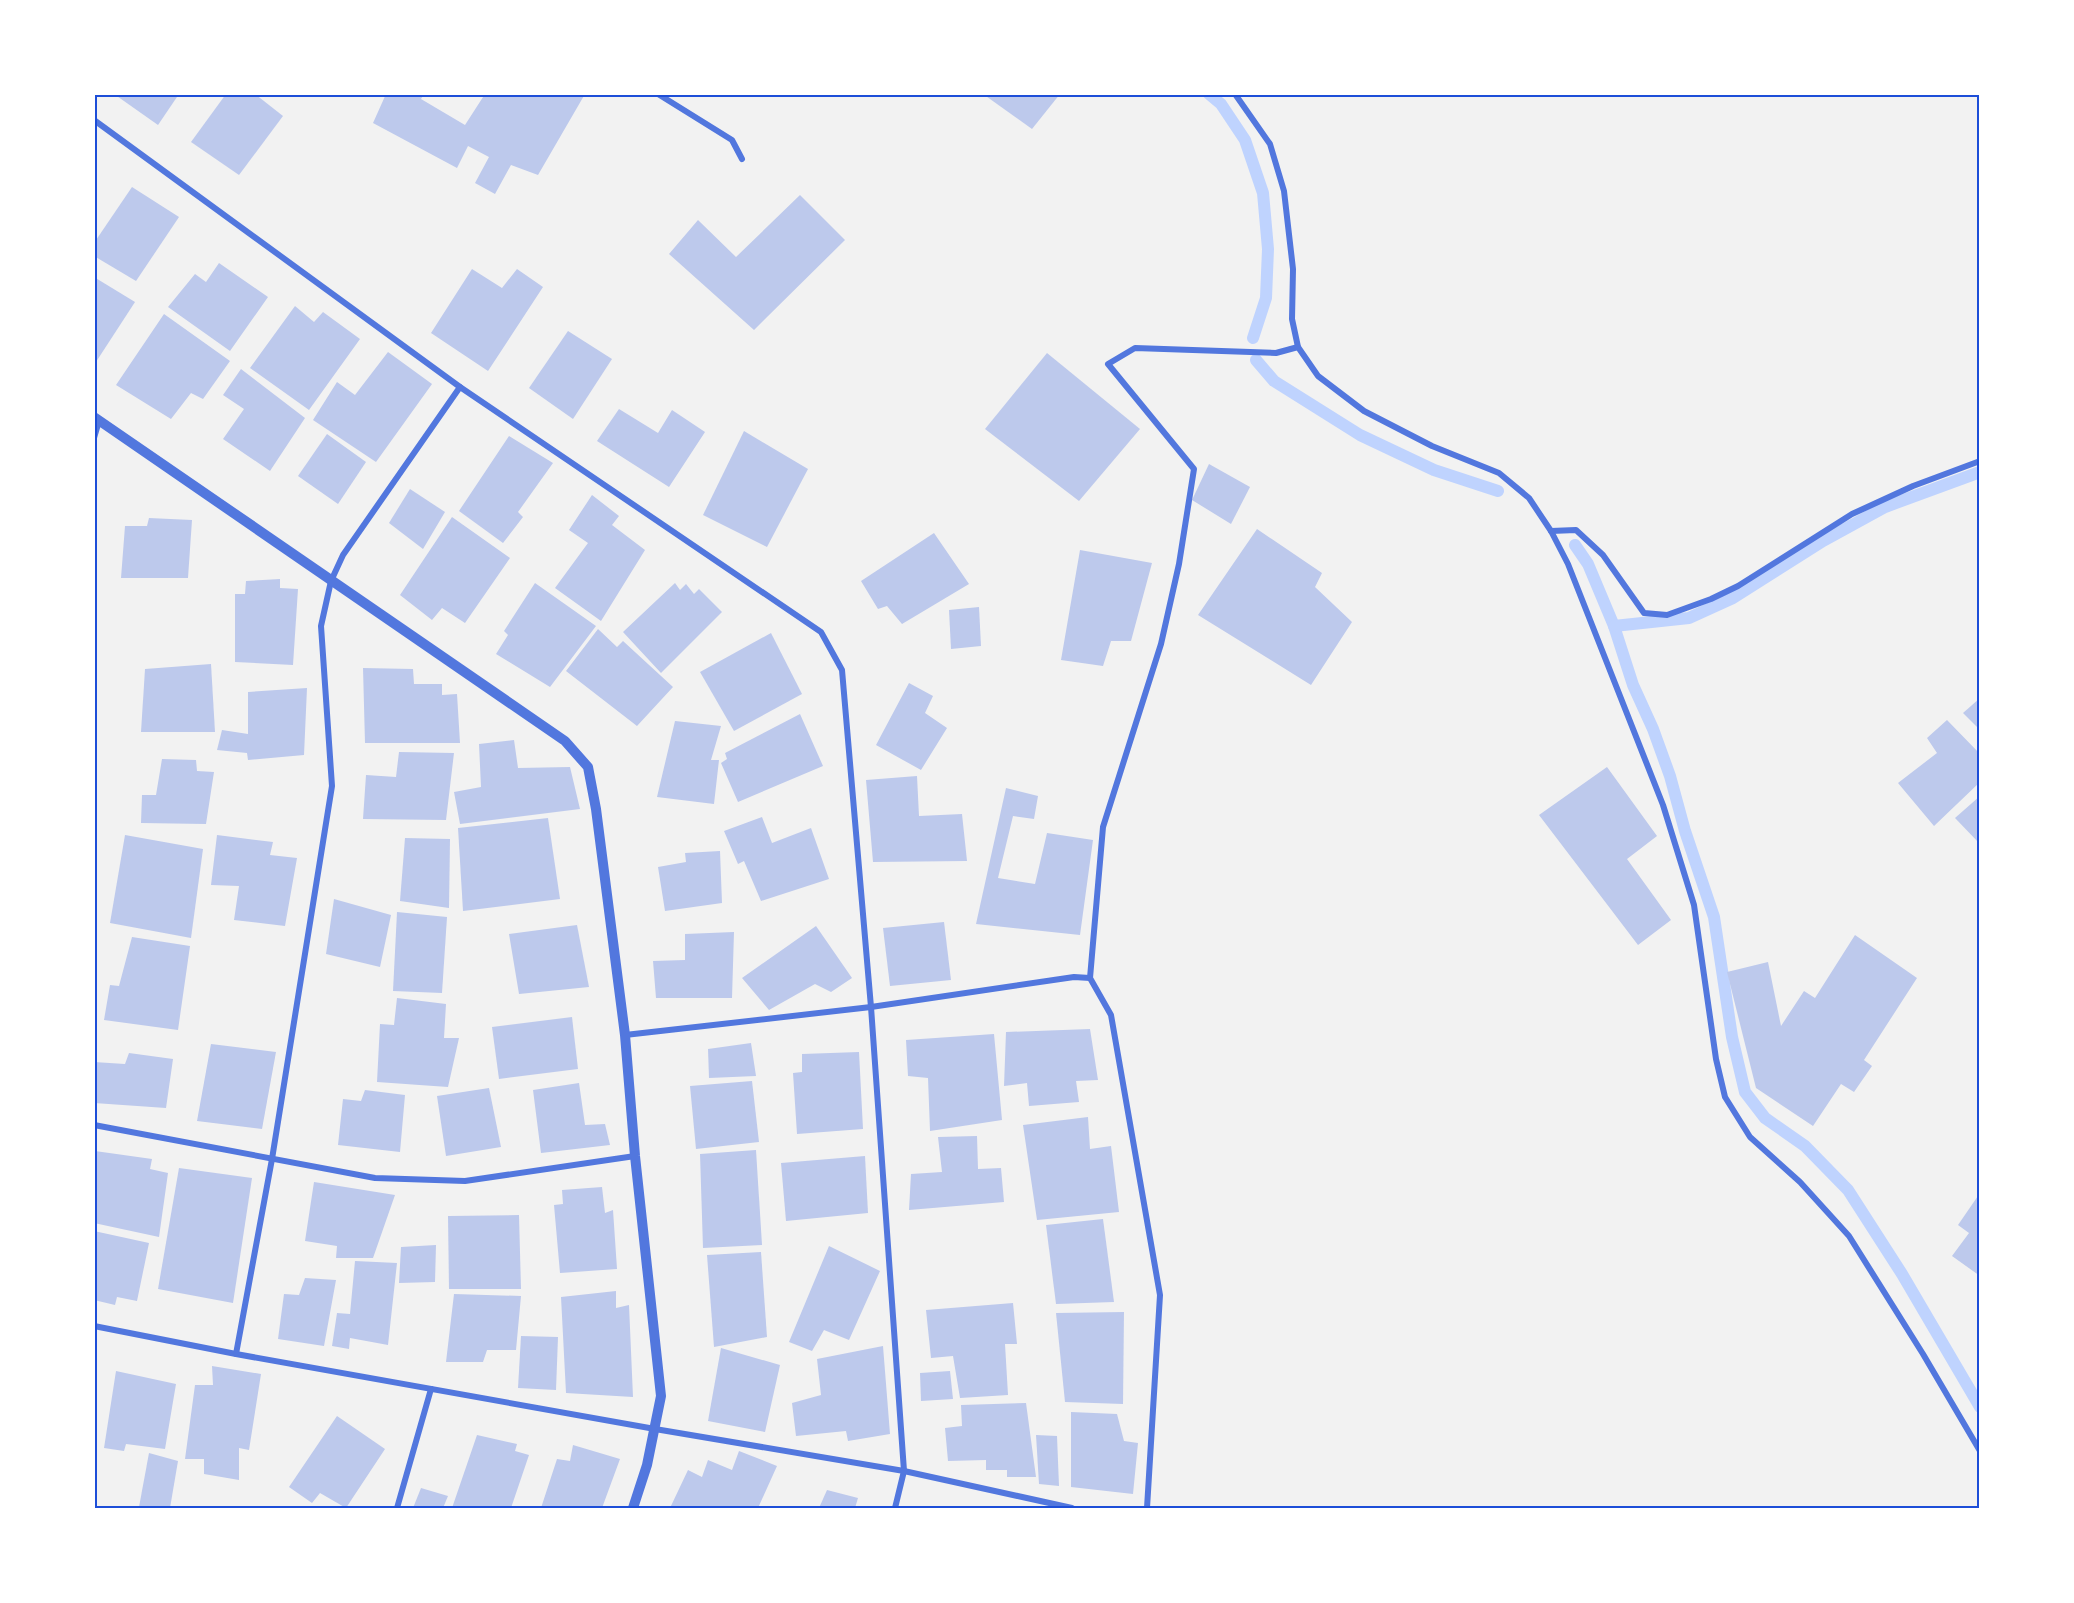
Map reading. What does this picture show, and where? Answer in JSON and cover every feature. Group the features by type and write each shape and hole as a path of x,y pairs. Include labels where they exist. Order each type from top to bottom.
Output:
{"street":[{"path":"658,94 669,97 732,140 742,159"},
{"path":"1235,94 1270,144 1284,191 1293,269 1292,319 1298,347 1318,376 1364,411 1432,446 1499,473 1529,498 1551,531 1568,564 1663,805 1694,905 1716,1059 1725,1097 1750,1137 1800,1182 1849,1236 1980,1451"},
{"path":"94,120 460,387 821,632 842,670 871,1007 904,1471 895,1509"},
{"path":"1147,1509 1160,1295 1111,1015 1090,978 1103,827 1161,644 1179,564 1194,469 1108,364 1136,348 1276,353 1298,347"},
{"path":"236,1354 272,1159 332,786 321,626 331,580 343,555 460,387"},
{"path":"94,438 97,419 565,741 588,767 596,809 625,1035 635,1156 661,1396 647,1465 633,1509"},
{"path":"1551,531 1575,530 1603,555 1644,613 1667,615 1738,586 1852,514 1913,486 1980,461"},
{"path":"625,1035 871,1007 1074,977 1090,978"},
{"path":"94,1125 375,1178 465,1181 635,1156"},
{"path":"94,1326 431,1389 904,1471 1072,1509"},
{"path":"397,1509 431,1389"}],"building":[{"path":"114,94 179,94 158,125"},
{"path":"226,94 255,94 283,116 239,175 191,142"},
{"path":"386,94 424,94 421,99 465,125 485,94 585,94 538,175 511,165 495,194 475,183 489,157 468,146 457,168 373,123"},
{"path":"983,94 1060,94 1032,129"},
{"path":"132,187 179,217 136,281 94,256 94,243"},
{"path":"800,195 845,240 754,330 669,254 698,220 736,257"},
{"path":"219,263 268,297 230,351 168,307 195,274 206,282"},
{"path":"472,269 502,288 517,269 543,287 488,371 431,333"},
{"path":"94,277 135,302 94,365"},
{"path":"295,306 314,322 323,312 360,339 309,410 250,368"},
{"path":"164,314 230,361 203,399 191,393 171,419 116,385"},
{"path":"568,331 612,359 573,419 529,388"},
{"path":"388,352 432,384 376,462 313,420 337,382 355,395"},
{"path":"1047,353 1140,429 1079,501 985,429"},
{"path":"241,369 305,418 270,471 223,439 244,409 223,395"},
{"path":"619,409 658,433 672,410 705,432 669,487 597,441"},
{"path":"744,431 808,469 767,547 703,515"},
{"path":"327,434 366,462 338,504 298,476"},
{"path":"509,436 553,463 518,512 523,517 503,543 459,511"},
{"path":"1209,464 1250,487 1231,524 1192,500"},
{"path":"410,489 445,512 423,549 389,523"},
{"path":"592,495 619,516 612,525 645,550 601,621 555,588 588,543 569,530"},
{"path":"452,517 510,558 465,623 442,608 432,620 400,595"},
{"path":"149,518 192,520 188,578 121,578 125,526 147,526"},
{"path":"1257,529 1322,573 1315,587 1352,622 1311,685 1198,615"},
{"path":"934,533 969,584 902,624 887,606 878,609 861,581"},
{"path":"1080,550 1152,563 1131,641 1111,641 1103,666 1061,660"},
{"path":"280,579 280,588 298,589 293,665 235,662 235,594 245,594 246,581"},
{"path":"535,583 596,626 550,687 496,654 508,635 504,631"},
{"path":"675,583 680,590 686,584 694,594 699,589 722,612 661,673 623,632"},
{"path":"979,607 981,646 951,649 949,610"},
{"path":"598,629 617,647 623,641 673,687 637,726 566,671"},
{"path":"771,633 802,694 734,731 700,672"},
{"path":"211,664 215,732 141,732 145,669"},
{"path":"363,668 413,669 414,684 442,684 442,695 457,694 460,743 365,743"},
{"path":"909,683 933,696 925,713 947,728 921,770 876,745"},
{"path":"307,688 304,755 248,760 247,753 217,750 222,730 248,734 248,692"},
{"path":"1980,698 1980,730 1963,713"},
{"path":"800,714 823,766 738,802 721,763 727,759 725,753"},
{"path":"1947,720 1980,754 1980,782 1934,826 1898,783 1937,753 1927,738"},
{"path":"675,721 721,726 711,760 719,760 714,804 657,797"},
{"path":"514,740 518,768 570,767 580,809 460,824 454,792 481,787 479,744"},
{"path":"399,752 454,753 446,820 363,819 366,775 396,777"},
{"path":"162,759 196,760 197,771 214,772 206,824 141,823 142,795 156,795"},
{"path":"1607,767 1657,836 1627,859 1671,920 1638,945 1539,815"},
{"path":"917,776 919,816 962,814 967,861 873,862 866,780"},
{"path":"1006,788 1038,796 1034,819 1013,816 998,878 1035,884 1047,833 1093,840 1080,935 976,924"},
{"path":"1980,796 1980,844 1955,818"},
{"path":"762,817 772,843 811,828 829,879 761,901 744,861 738,864 724,831"},
{"path":"548,818 560,899 463,911 458,828"},
{"path":"125,835 203,849 191,938 110,923"},
{"path":"217,835 273,842 270,855 297,858 285,926 234,920 239,886 211,885"},
{"path":"405,838 450,839 449,908 400,901"},
{"path":"720,851 722,903 665,911 658,867 686,862 685,853"},
{"path":"334,899 391,915 380,967 326,954"},
{"path":"397,912 447,917 442,993 393,991"},
{"path":"944,922 951,980 890,986 883,928"},
{"path":"577,925 589,987 519,994 509,934"},
{"path":"816,926 852,978 831,992 815,984 769,1010 742,978"},
{"path":"734,932 732,998 656,998 653,961 685,960 685,934"},
{"path":"1855,935 1917,978 1864,1060 1872,1066 1854,1092 1841,1084 1813,1126 1756,1088 1727,972 1768,962 1781,1026 1804,991 1815,998"},
{"path":"132,937 190,946 178,1030 104,1020 110,985 119,986"},
{"path":"397,998 446,1004 444,1038 459,1038 448,1087 377,1082 380,1024 394,1025"},
{"path":"572,1017 578,1069 499,1079 492,1027"},
{"path":"1090,1029 1098,1080 1076,1081 1079,1102 1029,1106 1027,1083 1004,1086 1006,1032"},
{"path":"994,1034 1002,1120 930,1131 928,1078 908,1076 906,1040"},
{"path":"751,1043 756,1076 709,1078 708,1049"},
{"path":"211,1044 276,1052 262,1129 197,1121"},
{"path":"859,1052 863,1129 797,1134 793,1073 802,1072 802,1054"},
{"path":"129,1053 173,1059 166,1108 94,1103 94,1062 125,1064"},
{"path":"752,1081 759,1142 696,1149 690,1086"},
{"path":"579,1083 585,1125 605,1124 610,1145 541,1153 533,1090"},
{"path":"489,1088 501,1147 446,1156 437,1096"},
{"path":"365,1090 405,1095 400,1152 338,1145 343,1099 361,1101"},
{"path":"1088,1117 1090,1149 1111,1146 1119,1212 1037,1220 1023,1125"},
{"path":"977,1136 978,1169 1001,1168 1004,1202 909,1210 911,1174 942,1172 938,1137"},
{"path":"756,1150 762,1245 703,1248 700,1154"},
{"path":"95,1151 152,1159 150,1169 168,1173 159,1237 94,1223"},
{"path":"865,1156 868,1213 786,1221 781,1163"},
{"path":"179,1168 252,1178 233,1303 158,1289"},
{"path":"314,1182 395,1195 373,1258 336,1258 337,1246 305,1241"},
{"path":"602,1187 605,1213 613,1210 617,1269 560,1273 554,1205 563,1204 562,1190"},
{"path":"1980,1193 1980,1276 1952,1256 1969,1233 1958,1225"},
{"path":"519,1215 521,1289 449,1289 448,1216"},
{"path":"1103,1219 1114,1302 1056,1304 1046,1225"},
{"path":"94,1231 149,1243 137,1301 117,1297 115,1305 94,1300"},
{"path":"436,1245 435,1282 399,1283 401,1247"},
{"path":"829,1246 880,1271 849,1340 824,1330 812,1351 789,1342"},
{"path":"761,1252 767,1337 714,1347 707,1255"},
{"path":"355,1261 397,1263 388,1345 350,1338 349,1349 332,1346 337,1313 350,1314"},
{"path":"305,1278 336,1280 324,1346 278,1339 284,1294 299,1295"},
{"path":"616,1291 616,1308 629,1305 633,1397 566,1393 561,1297"},
{"path":"454,1294 521,1296 516,1350 487,1350 483,1362 446,1362"},
{"path":"1013,1303 1017,1344 1005,1344 1008,1395 960,1398 953,1356 931,1358 926,1310"},
{"path":"1124,1312 1123,1404 1065,1402 1056,1313"},
{"path":"521,1336 558,1337 556,1390 518,1388"},
{"path":"883,1346 890,1434 848,1441 846,1431 796,1436 792,1403 821,1395 817,1359"},
{"path":"721,1348 780,1365 765,1432 708,1421"},
{"path":"212,1366 261,1374 249,1450 239,1448 239,1480 204,1474 204,1459 185,1459 195,1385 213,1385"},
{"path":"116,1371 176,1384 165,1449 126,1444 124,1451 104,1448"},
{"path":"950,1371 953,1399 921,1401 920,1373"},
{"path":"1026,1403 1036,1477 1007,1477 1007,1470 986,1470 986,1460 948,1461 945,1428 962,1426 961,1405"},
{"path":"1071,1412 1117,1414 1124,1441 1138,1443 1133,1494 1071,1487"},
{"path":"337,1416 385,1449 346,1508 320,1493 312,1503 289,1487"},
{"path":"477,1435 517,1444 515,1451 529,1455 511,1508 452,1508"},
{"path":"1036,1435 1057,1436 1059,1486 1039,1484"},
{"path":"573,1445 620,1459 602,1508 541,1508 557,1459 570,1461"},
{"path":"739,1451 777,1466 758,1508 670,1508 688,1470 702,1477 708,1460 732,1470"},
{"path":"149,1453 178,1461 170,1508 139,1507"},
{"path":"421,1488 448,1496 443,1508 413,1508"},
{"path":"827,1490 858,1498 855,1508 819,1508"}],"waterway":[{"path":"1209,94 1221,104 1245,140 1263,193 1268,249 1266,298 1253,338"},
{"path":"1256,360 1274,381 1360,435 1434,470 1498,491"},
{"path":"1614,626 1689,618 1733,598 1823,541 1885,507 1980,472"},
{"path":"1575,545 1588,564 1614,626 1633,685 1653,729 1714,917 1732,1037 1745,1092 1765,1118 1805,1146 1848,1190 1902,1274 1980,1407"}]}
